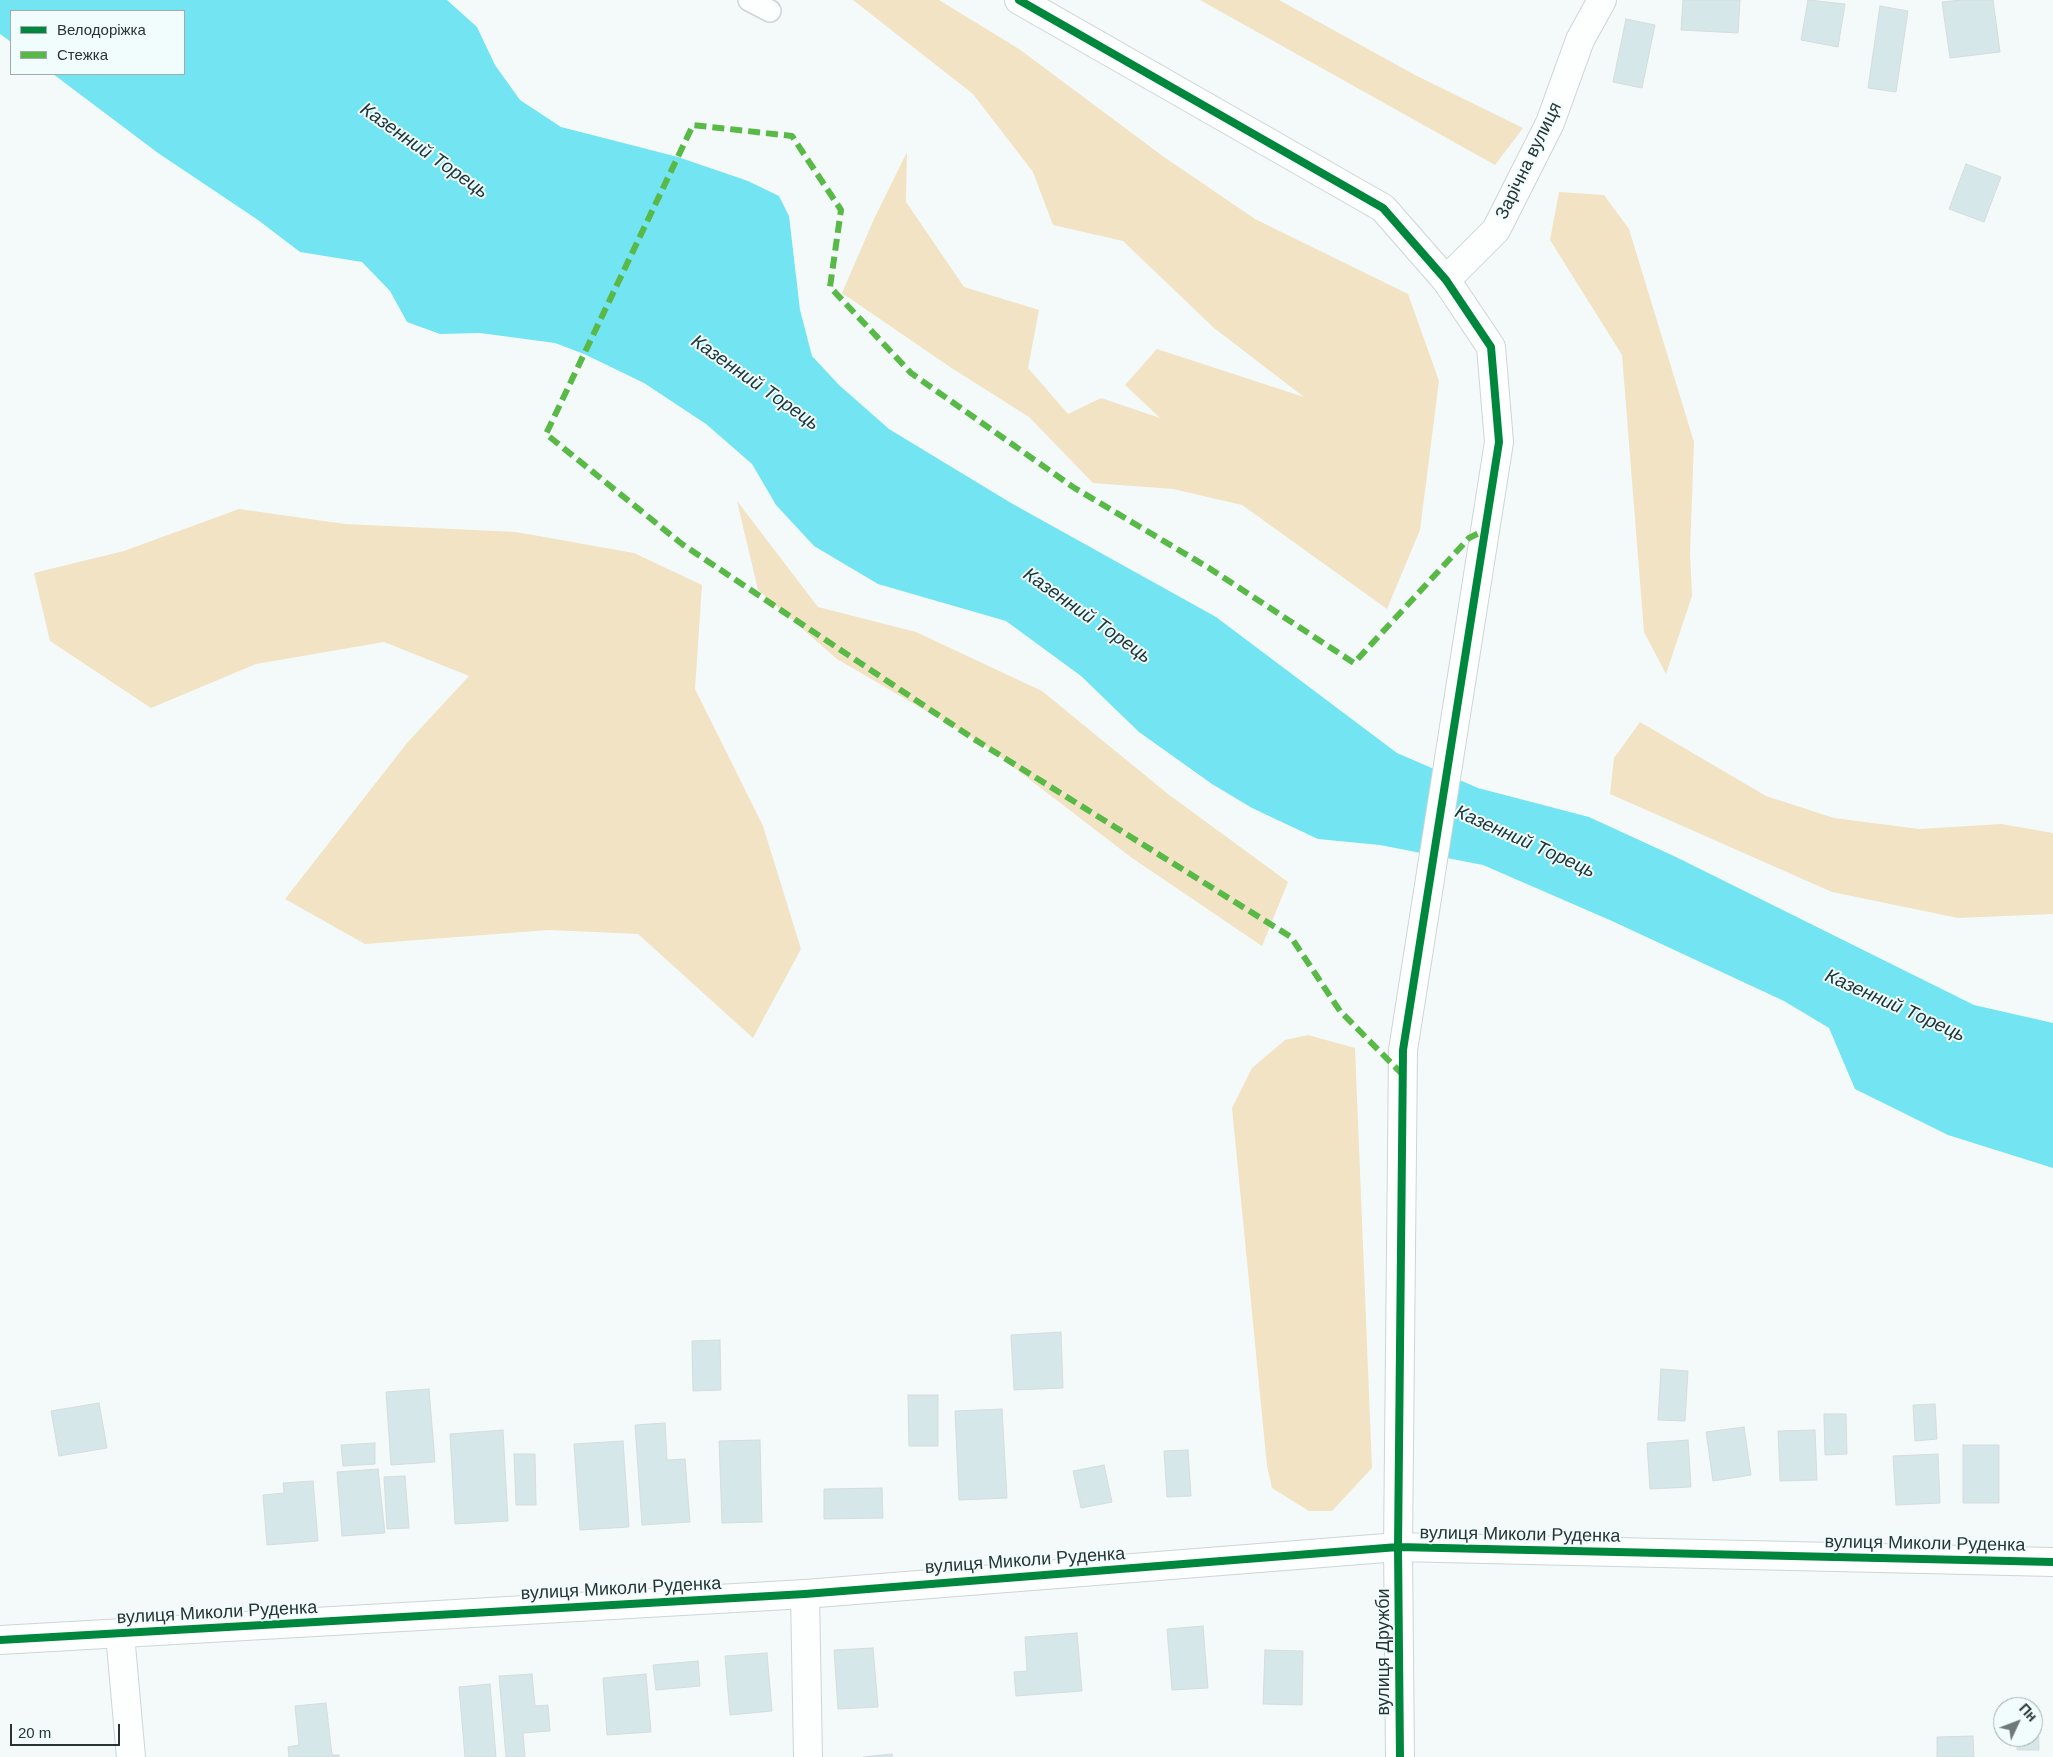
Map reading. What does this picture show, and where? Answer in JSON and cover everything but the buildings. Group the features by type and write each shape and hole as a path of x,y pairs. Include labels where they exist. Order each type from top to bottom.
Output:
{"street":[{"name":"вулиця Дружби","path":"1019,0 1383,208 1446,280 1490,347 1499,442 1402,1050 1398,1547 1400,1757"},
{"name":"Зарічна вулиця","path":"1446,280 1496,230 1550,123 1580,40 1602,0"},
{"name":"вулиця Миколи Руденка","path":"0,1640 805,1594 1398,1547 2053,1562"},
{"path":"805,1594 808,1757"},
{"path":"120,1634 130,1757"}],"lane":[{"path":"748,0 770,11"}],"shaded area":[{"path":"853,0 939,0 1019,49 1164,157 1255,219 1408,294 1439,381 1420,530 1387,609 1242,505 1173,489 1093,483 1029,417 950,367 842,293 874,219 907,152 906,202 964,287 1039,310 1028,368 1068,414 1101,398 1160,418 1125,385 1157,349 1304,397 1214,328 1123,241 1053,225 1033,172 973,94"},
{"path":"1200,0 1279,0 1415,75 1523,128 1495,165"},
{"path":"1559,192 1604,195 1629,229 1694,442 1690,553 1692,596 1666,674 1644,632 1622,355 1550,240"},
{"path":"737,501 818,607 916,632 1042,691 1168,794 1288,882 1262,946 1132,858 986,746 837,659 758,590"},
{"path":"239,509 345,524 516,532 634,553 702,585 695,689 763,826 801,949 753,1038 638,934 549,930 365,944 285,899 407,743 469,676 384,642 256,664 151,708 50,641 34,573 124,551"},
{"path":"1640,722 1766,796 1834,818 1919,829 2001,824 2053,833 2053,914 1958,918 1832,892 1610,794 1614,758"},
{"path":"1308,1035 1355,1048 1372,1468 1332,1511 1309,1511 1272,1488 1267,1466 1232,1108 1252,1068 1285,1040"}],"water":[{"name":"Казенний Торець","path":"0,0 447,0 477,27 495,65 520,100 561,127 678,157 748,181 779,196 789,216 800,310 812,356 839,385 889,429 1011,503 1216,617 1397,753 1478,788 1589,817 1676,857 1974,1005 2053,1023 2053,1168 1948,1135 1855,1089 1829,1028 1784,1001 1612,921 1483,865 1380,845 1318,839 1252,808 1212,784 1139,732 1081,676 1006,621 878,584 814,546 776,505 752,464 706,424 644,383 584,354 555,343 480,333 440,334 407,322 390,291 362,262 300,252 258,220 158,153 54,75 185,75 185,10 10,10 10,41 0,34"}],"marked path":[{"path":"1403,1075 1340,1011 1291,937 974,739 682,544 546,434 693,125 792,136 841,210 830,287 911,373 1073,487 1209,568 1354,663 1469,538 1485,530"}],"cycle path":[{"path":"1019,0 1383,208 1446,280 1491,347 1499,442 1403,1050 1398,1547 1400,1757"},
{"path":"0,1640 805,1594 1398,1547 2053,1562"}]}
